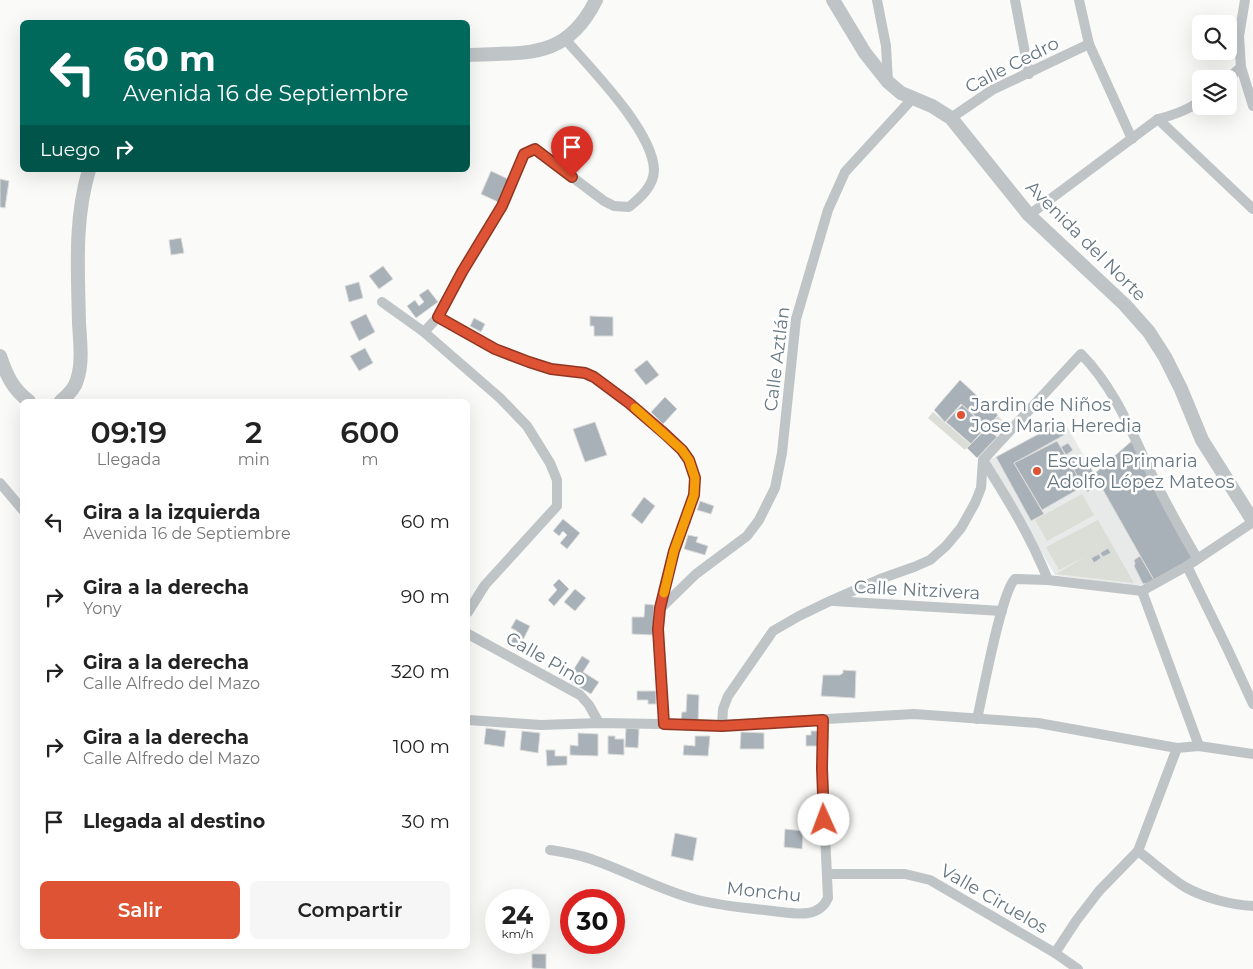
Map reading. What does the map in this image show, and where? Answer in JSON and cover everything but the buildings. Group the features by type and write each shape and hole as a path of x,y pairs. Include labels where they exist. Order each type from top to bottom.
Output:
{"street":[{"path":"470,55 518,54 542,51 556,45 582,22 596,0"},
{"name":"Avenida del Norte","path":"833,0 865,53 888,82 901,93 932,106 951,118 1029,215 1125,305 1149,332 1165,357 1181,389 1202,440 1253,521"},
{"path":"877,0 886,46 888,82"},
{"path":"1015,0 1029,74"},
{"path":"1079,0 1089,44 1132,138"},
{"path":"1246,0 1239,36 1241,67 1253,106"},
{"path":"424,332 438,317 462,272 502,206 524,154 535,149 604,201 614,206 629,207 641,198 649,186 654,172 650,152 641,130 565,39"},
{"name":"Calle Cedro","path":"951,118 992,90 1089,44"},
{"path":"1237,71 1241,67"},
{"name":"Calle Aztlán","path":"660,608 696,574 748,536 775,488 782,453 796,319 828,210 845,172 913,98"},
{"path":"1029,215 1158,119 1192,106"},
{"path":"1158,119 1253,209"},
{"path":"64,399 68,396 77,381 80,358 78,229 83,191 88,172"},
{"path":"382,302 424,332 500,398 527,426 550,463 557,480 557,506 485,585 470,609"},
{"path":"438,317 495,349 551,369 585,373 594,377 629,403 682,450 693,469 695,478 694,495 674,551 660,608 658,648 664,724"},
{"path":"722,726 723,709 728,696 773,631 830,601 930,560 946,546 961,528 975,503 981,488 983,460 1081,354 1102,378 1115,400 1134,434 1177,524 1197,558"},
{"path":"0,356 8,378 20,395 26,399"},
{"path":"983,460 1002,489 1039,557 1048,580"},
{"path":"0,483 20,508"},
{"path":"977,719 1002,611 1009,588 1015,579 1048,580 1142,591 1187,566 1253,521"},
{"path":"1187,566 1253,704"},
{"path":"1142,591 1198,746"},
{"name":"Calle Nitzivera","path":"830,601 1002,611"},
{"name":"Calle Pino","path":"470,635 580,695 589,705 599,723"},
{"path":"470,720 540,724 599,723 722,726 914,714 1038,723 1177,748 1198,746 1253,754"},
{"name":"Monchu","path":"550,850 589,858 639,880 693,899 801,914 815,912 826,903 828,898 822,768 823,720"},
{"path":"1055,953 1099,891 1138,851 1177,748"},
{"path":"1138,851 1184,886 1224,901 1253,906"},
{"name":"Valle Ciruelos","path":"827,874 905,874 930,880 1055,953 1078,969"}],"shaded area":[{"path":"933,412 970,444 965,450 928,418"},
{"path":"998,416 1007,425 997,436 988,427"},
{"path":"1064,421 1155,582 1134,586 1055,575 987,461"},
{"path":"1082,494 1094,515 1047,541 1035,520"},
{"path":"1098,520 1134,583 1056,574 1085,557 1059,570 1046,547"}],"slow traffic":[{"path":"635,408 682,450 689,460 695,478 694,495 674,551 664,593"}],"place":[{"name":"Jardin de Niños Jose Maria Heredia","path":"961,415"},
{"name":"Escuela Primaria Adolfo López Mateos","path":"1037,471"}],"route":[{"path":"572,177 535,149 524,154 502,206 462,272 438,317 495,349 551,369 585,373 594,377 629,403 682,450 693,469 695,478 694,495 674,551 660,608 658,648 664,724 722,726 823,720 824,820"}]}
